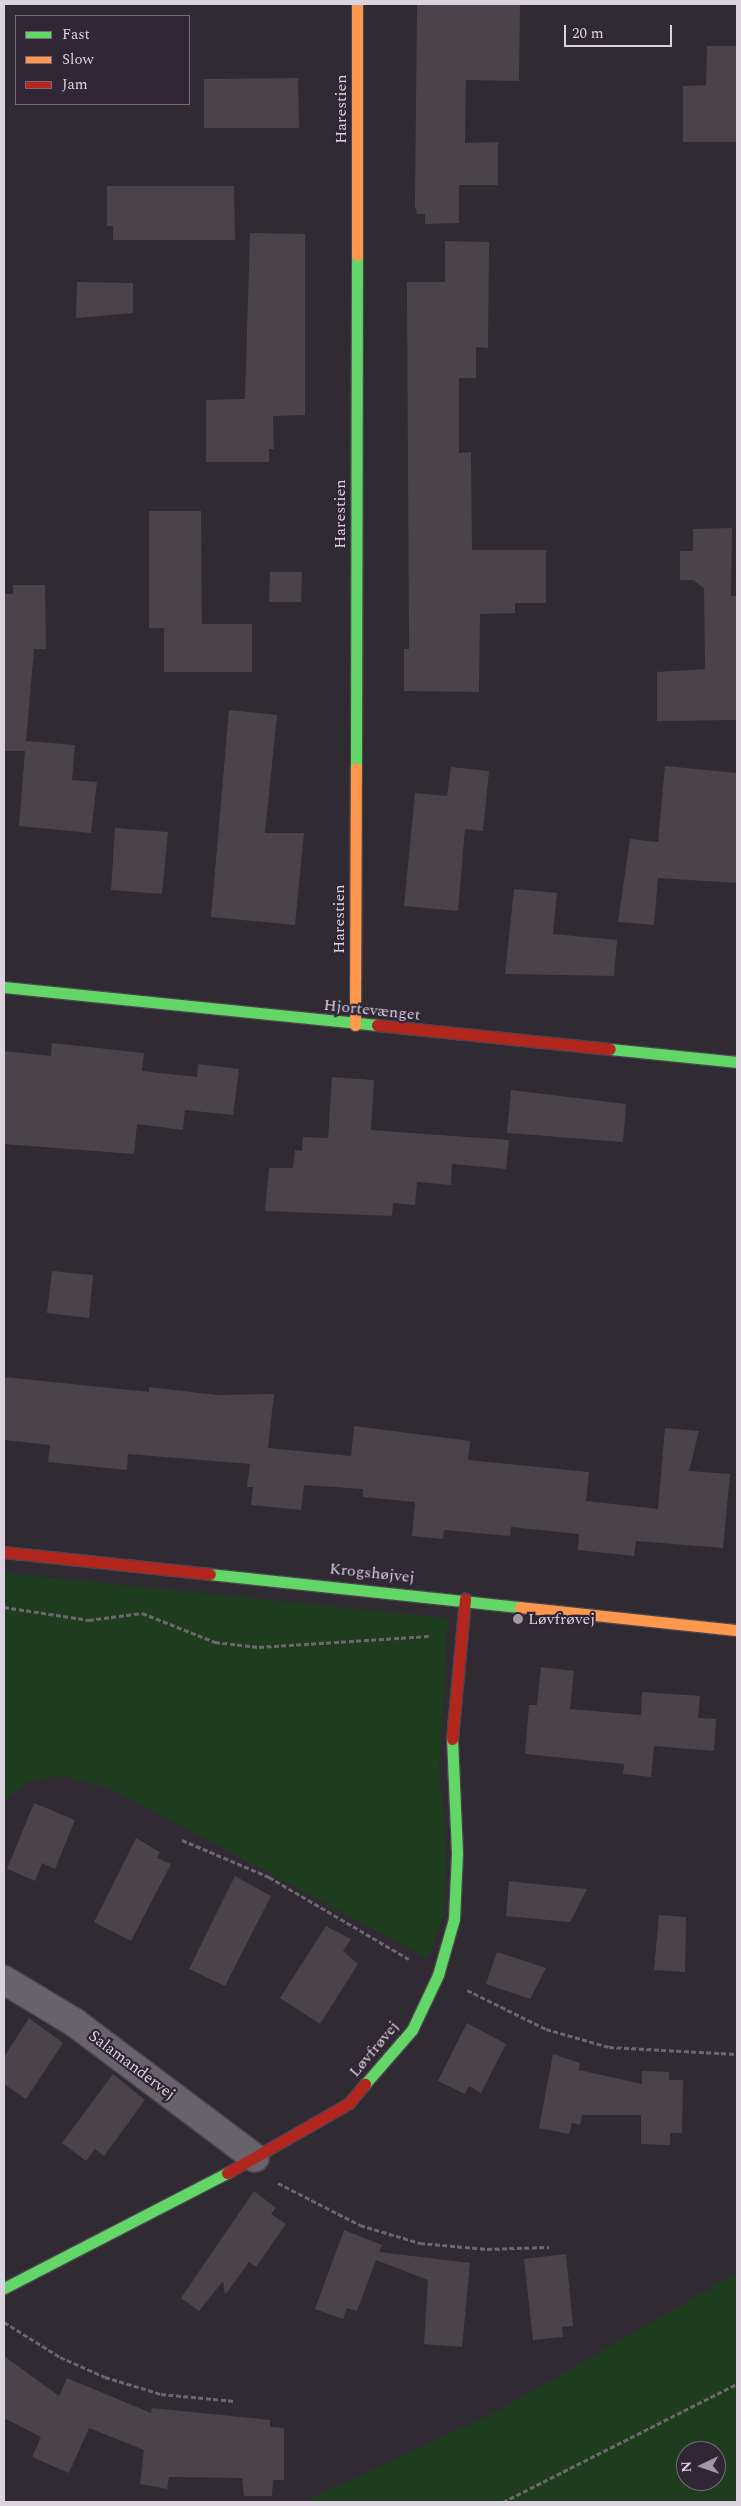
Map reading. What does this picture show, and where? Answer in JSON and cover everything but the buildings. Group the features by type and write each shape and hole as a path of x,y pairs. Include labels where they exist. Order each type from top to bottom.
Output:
{"street":[{"name":"Harestien","path":"355,1025 357,4"},
{"name":"Hjortevænget","path":"4,986 355,1025 737,1062"},
{"name":"Krogshøjvej","path":"4,1552 465,1599 737,1630"},
{"name":"Løvfrøvej","path":"4,2288 255,2158 349,2103 412,2030 438,1975 454,1919 457,1853 451,1750 465,1599"},
{"name":"Salamandervej","path":"4,1980 74,2022 255,2158"}],"path":[{"path":"4,1607 89,1620 142,1613 215,1642 259,1647 462,1635"},
{"path":"182,1840 270,1877 438,1975 565,2037 609,2047 737,2054"},
{"path":"255,2158 264,2176 317,2205 360,2225 420,2243 487,2249 549,2247"},
{"path":"4,2322 60,2357 105,2377 161,2394 235,2401"},
{"path":"503,2502 737,2384"}],"green space":[{"path":"4,1573 448,1618 439,1766 447,1860 442,1920 428,1958 110,1788 62,1776 32,1780 4,1800"},
{"path":"737,2273 737,2502 303,2502 498,2411"}],"traffic: fast":[{"path":"356,768 357,255"},
{"path":"4,987 377,1025"},
{"path":"610,1049 737,1062"},
{"path":"210,1574 520,1607"},
{"path":"365,2084 412,2030 438,1975 454,1919 457,1853 452,1739"},
{"path":"4,2288 227,2173"}],"traffic: slow":[{"path":"357,4 357,255"},
{"path":"355,1025 356,768"},
{"path":"520,1607 737,1630"}],"traffic: jam":[{"path":"377,1025 610,1049"},
{"path":"4,1552 210,1574"},
{"path":"452,1739 465,1599"},
{"path":"227,2173 349,2103 365,2084"}],"place":[{"name":"Løvfrøvej","path":"518,1619"}]}
